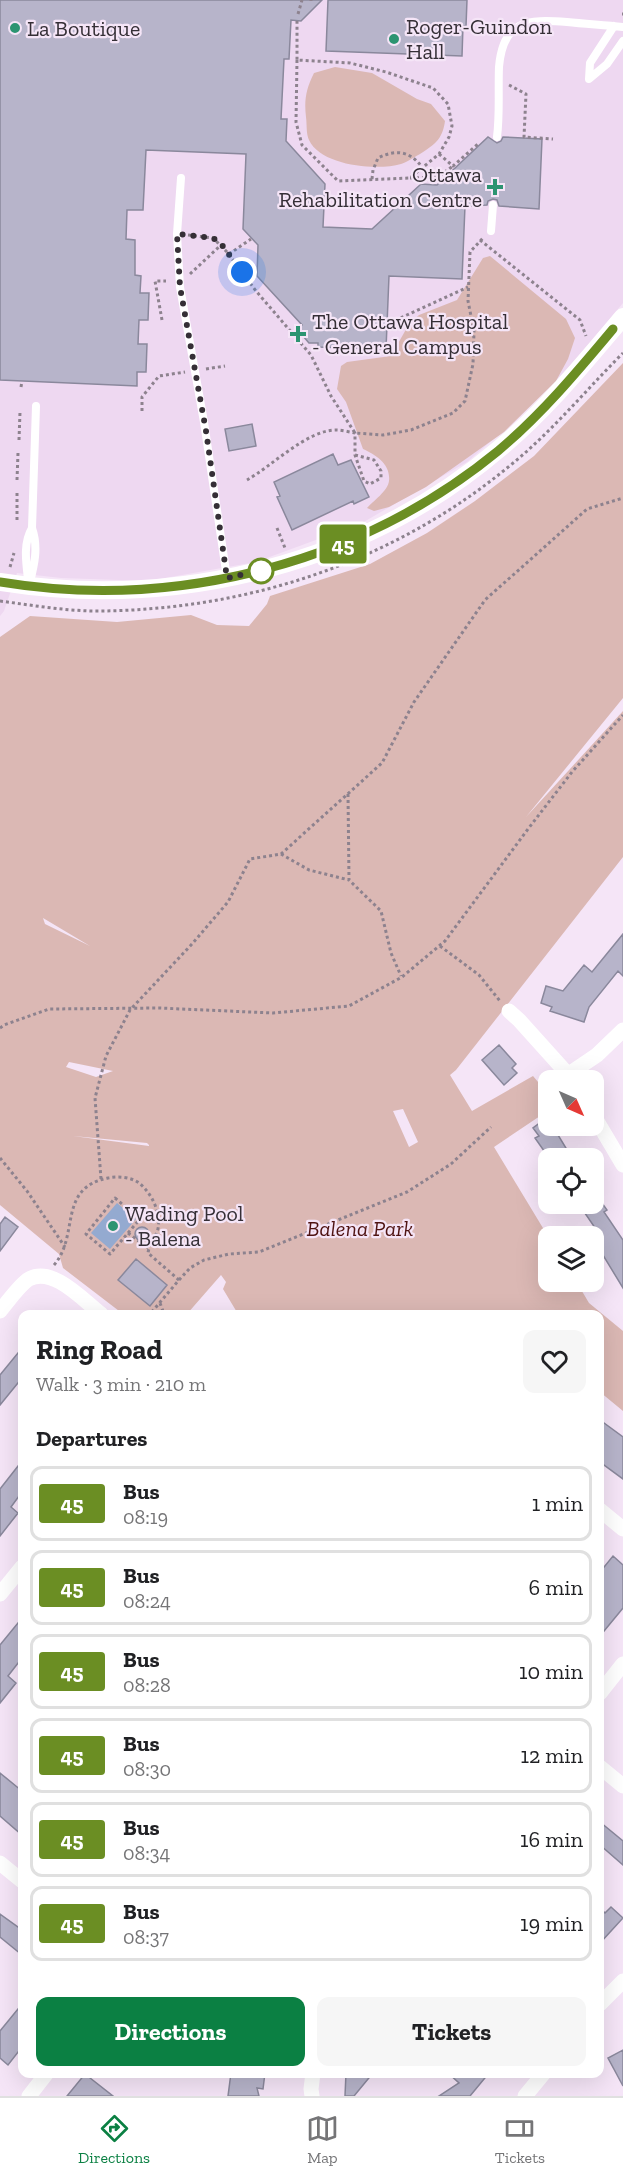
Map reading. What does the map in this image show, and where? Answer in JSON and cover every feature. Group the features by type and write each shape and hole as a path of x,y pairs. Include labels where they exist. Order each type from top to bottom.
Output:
{"street":[{"path":"5,575 29,587 100,591 189,585 294,561 364,535 454,484 498,451 538,414 623,316"},
{"path":"509,1011 565,1070"},
{"path":"579,1070 623,1030"},
{"path":"604,1133 623,1165"},
{"path":"0,1311 27,1279 44,1275 58,1281 96,1310"},
{"path":"604,1513 623,1529"},
{"path":"0,1594 18,1572"},
{"path":"604,1688 623,1664"},
{"path":"604,1770 623,1786"},
{"path":"0,1863 18,1878"},
{"path":"604,2000 623,1981"},
{"path":"29,2096 43,2078"},
{"path":"312,2078 312,2096"},
{"path":"529,2095 541,2078"}],"lane":[{"path":"497,137 503,43 516,27 524,22 539,20 619,26"},
{"path":"619,26 590,63 589,79 607,64 623,42"},
{"path":"181,178 177,234 180,287 206,431 227,578"},
{"path":"491,231 493,205"},
{"path":"29,587 36,559 36,539 32,528 36,406"}],"path":[{"path":"298,14 302,0"},
{"path":"297,21 296,122 302,145 338,181 438,177 478,144"},
{"path":"297,60 350,63 386,72 433,88 445,98 451,115 452,126 449,137 439,154 410,178"},
{"path":"506,82 526,94 524,137 554,139"},
{"path":"372,180 374,164 378,158 393,152 410,154 422,167"},
{"path":"439,154 453,166"},
{"path":"247,480 311,436 335,430 383,435 411,430 453,413 465,401 473,364 474,331 468,301 470,252 491,231"},
{"path":"177,234 213,238 222,245 256,291 311,355 331,396 354,433 355,455 366,483 375,482 381,478 381,471 374,460 355,455"},
{"path":"229,254 251,239"},
{"path":"480,240 580,320 586,333 585,341"},
{"path":"184,279 222,245"},
{"path":"162,320 155,281 166,281"},
{"path":"389,319 398,319 468,286"},
{"path":"204,369 225,366"},
{"path":"142,411 142,397 159,376 187,372"},
{"path":"21,387 22,381"},
{"path":"19,440 20,412"},
{"path":"17,480 18,453"},
{"path":"17,493 17,520"},
{"path":"101,1179 95,1098 106,1056 130,1010 228,902 250,859 281,854 382,763 414,702 485,600 587,509 623,498"},
{"path":"277,528 286,549"},
{"path":"5,575 15,548"},
{"path":"0,1028 49,1009 159,1008 273,1013 349,1006 402,977 440,946 572,772 623,715"},
{"path":"348,794 349,880"},
{"path":"281,854 309,870 349,880 381,912 391,953 402,977"},
{"path":"440,946 479,975 509,1011"},
{"path":"154,1310 190,1268 204,1260 230,1254 259,1252 407,1192 451,1164 491,1127"},
{"path":"0,1158 27,1191 65,1247"},
{"path":"44,1275 57,1263 65,1247 73,1205 80,1192 101,1179 112,1177 131,1179 140,1184 156,1204 158,1230 148,1248 148,1253 178,1280"},
{"path":"115,1198 140,1219 128,1233 110,1254 86,1234 115,1198"},
{"path":"128,1233 148,1248"},
{"path":"160,1303 163,1310"}],"shaded area":[{"name":"The Ottawa Hospital - General Campus","path":"0,0 623,0 623,303 571,365 518,418 467,462 362,523 256,562 148,581 61,578 17,573 4,611 0,616"}],"green space":[{"path":"335,67 372,73 417,99 431,104 445,121 440,137 434,144 414,157 391,166 350,164 325,156 315,149 308,138 305,111 307,89 314,73"},
{"path":"490,256 566,319 575,338 568,359 556,381 504,432 426,487 389,507 374,511 367,508 388,485 389,475 382,461 363,449 346,402 337,389 341,366 347,362 391,356 409,324 419,315 457,300 483,258"},
{"name":"Balena Park","path":"623,363 623,698 526,817 623,711 623,857 450,1075 472,1111 533,1076 538,1082 538,1117 494,1147 542,1226 538,1226 538,1292 582,1292 589,1303 598,1310 236,1310 223,1289 226,1282 221,1275 190,1310 118,1310 63,1268 59,1254 0,1205 0,637 30,616 117,622 191,615 217,625 249,626 267,604 270,596 370,564 427,533 475,501 534,456","holes":["43,918 90,946 45,924","69,1062 113,1071 96,1077 66,1067","403,1109 418,1142 409,1147 393,1111","73,1136 147,1143 149,1146"]},
{"path":"604,1315 623,1331 623,1411 604,1395"}],"water":[{"name":"Wading Pool - Balena","path":"117,1203 136,1219 110,1249 91,1233"}],"building":[{"path":"0,0 322,0 301,21 291,20 289,59 284,59 281,119 287,119 286,141 325,184 323,227 372,229 421,184 437,185 488,137 497,143 503,137 542,139 539,209 499,206 497,200 493,199 488,201 487,205 465,206 462,279 389,276 386,349 318,347 318,343 309,343 297,329 302,325 257,276 258,245 243,229 246,154 146,150 143,210 127,210 126,239 135,240 135,275 141,276 140,293 149,293 148,320 139,320 138,344 147,344 146,372 137,372 137,386 0,380"},
{"name":"Roger-Guindon Hall","path":"328,0 467,0 462,56 326,51"},
{"path":"252,424 256,446 229,451 225,429"},
{"path":"333,454 338,465 351,460 369,497 354,504 353,501 292,530 277,497 280,496 274,482"},
{"path":"623,934 623,976 618,971 589,1007 584,1022 550,1011 552,1007 541,1003 546,986 563,991 584,965 592,972"},
{"path":"499,1045 516,1064 512,1068 517,1073 504,1085 482,1060"},
{"path":"538,1124 538,1135 533,1128"},
{"path":"559,1136 566,1148 542,1148 535,1138"},
{"path":"604,1212 623,1240 623,1288 604,1257 604,1226 594,1226 586,1214 604,1214"},
{"path":"5,1217 18,1227 0,1251 0,1224"},
{"path":"139,1227 145,1227 149,1234 145,1241 139,1241 135,1237 135,1231"},
{"path":"136,1259 167,1285 150,1306 118,1280"},
{"path":"18,1353 18,1383 0,1405 0,1375"},
{"path":"604,1423 623,1437 623,1479 604,1465"},
{"path":"18,1466 18,1497 11,1507 18,1513 0,1536 0,1489"},
{"path":"613,1556 623,1565 623,1608 604,1631 604,1567"},
{"path":"18,1623 18,1663 8,1676 16,1683 0,1703 0,1645"},
{"path":"0,1773 18,1788 18,1832 0,1816"},
{"path":"604,1825 623,1841 623,1865 604,1848"},
{"path":"611,1907 623,1918 604,1939 604,1912"},
{"path":"0,1914 18,1927 18,1952 0,1937"},
{"path":"18,2009 18,2052 8,2065 0,2058 0,2031"},
{"path":"623,2050 623,2086 608,2058"},
{"path":"82,2078 90,2078 113,2096 67,2096"},
{"path":"230,2078 264,2078 263,2089 257,2088 259,2096 228,2096"},
{"path":"346,2078 369,2078 354,2096 345,2096"},
{"path":"454,2078 485,2078 470,2096 439,2096 459,2083"}],"bus line":[{"name":"45","path":"0,582 29,587 100,591 189,585 263,570 364,535 432,498 498,451 538,414 613,329"}],"place":[{"name":"La Boutique","path":"15,28"},
{"name":"Roger-Guindon Hall","path":"394,39"},
{"name":"Ottawa Rehabilitation Centre","path":"495,187"},
{"name":"The Ottawa Hospital - General Campus","path":"298,334"},
{"name":"Wading Pool - Balena","path":"113,1226"}],"route":[{"path":"242,272 222,245 213,238 177,234 180,287 206,431 227,578 263,570 261,571"}]}
